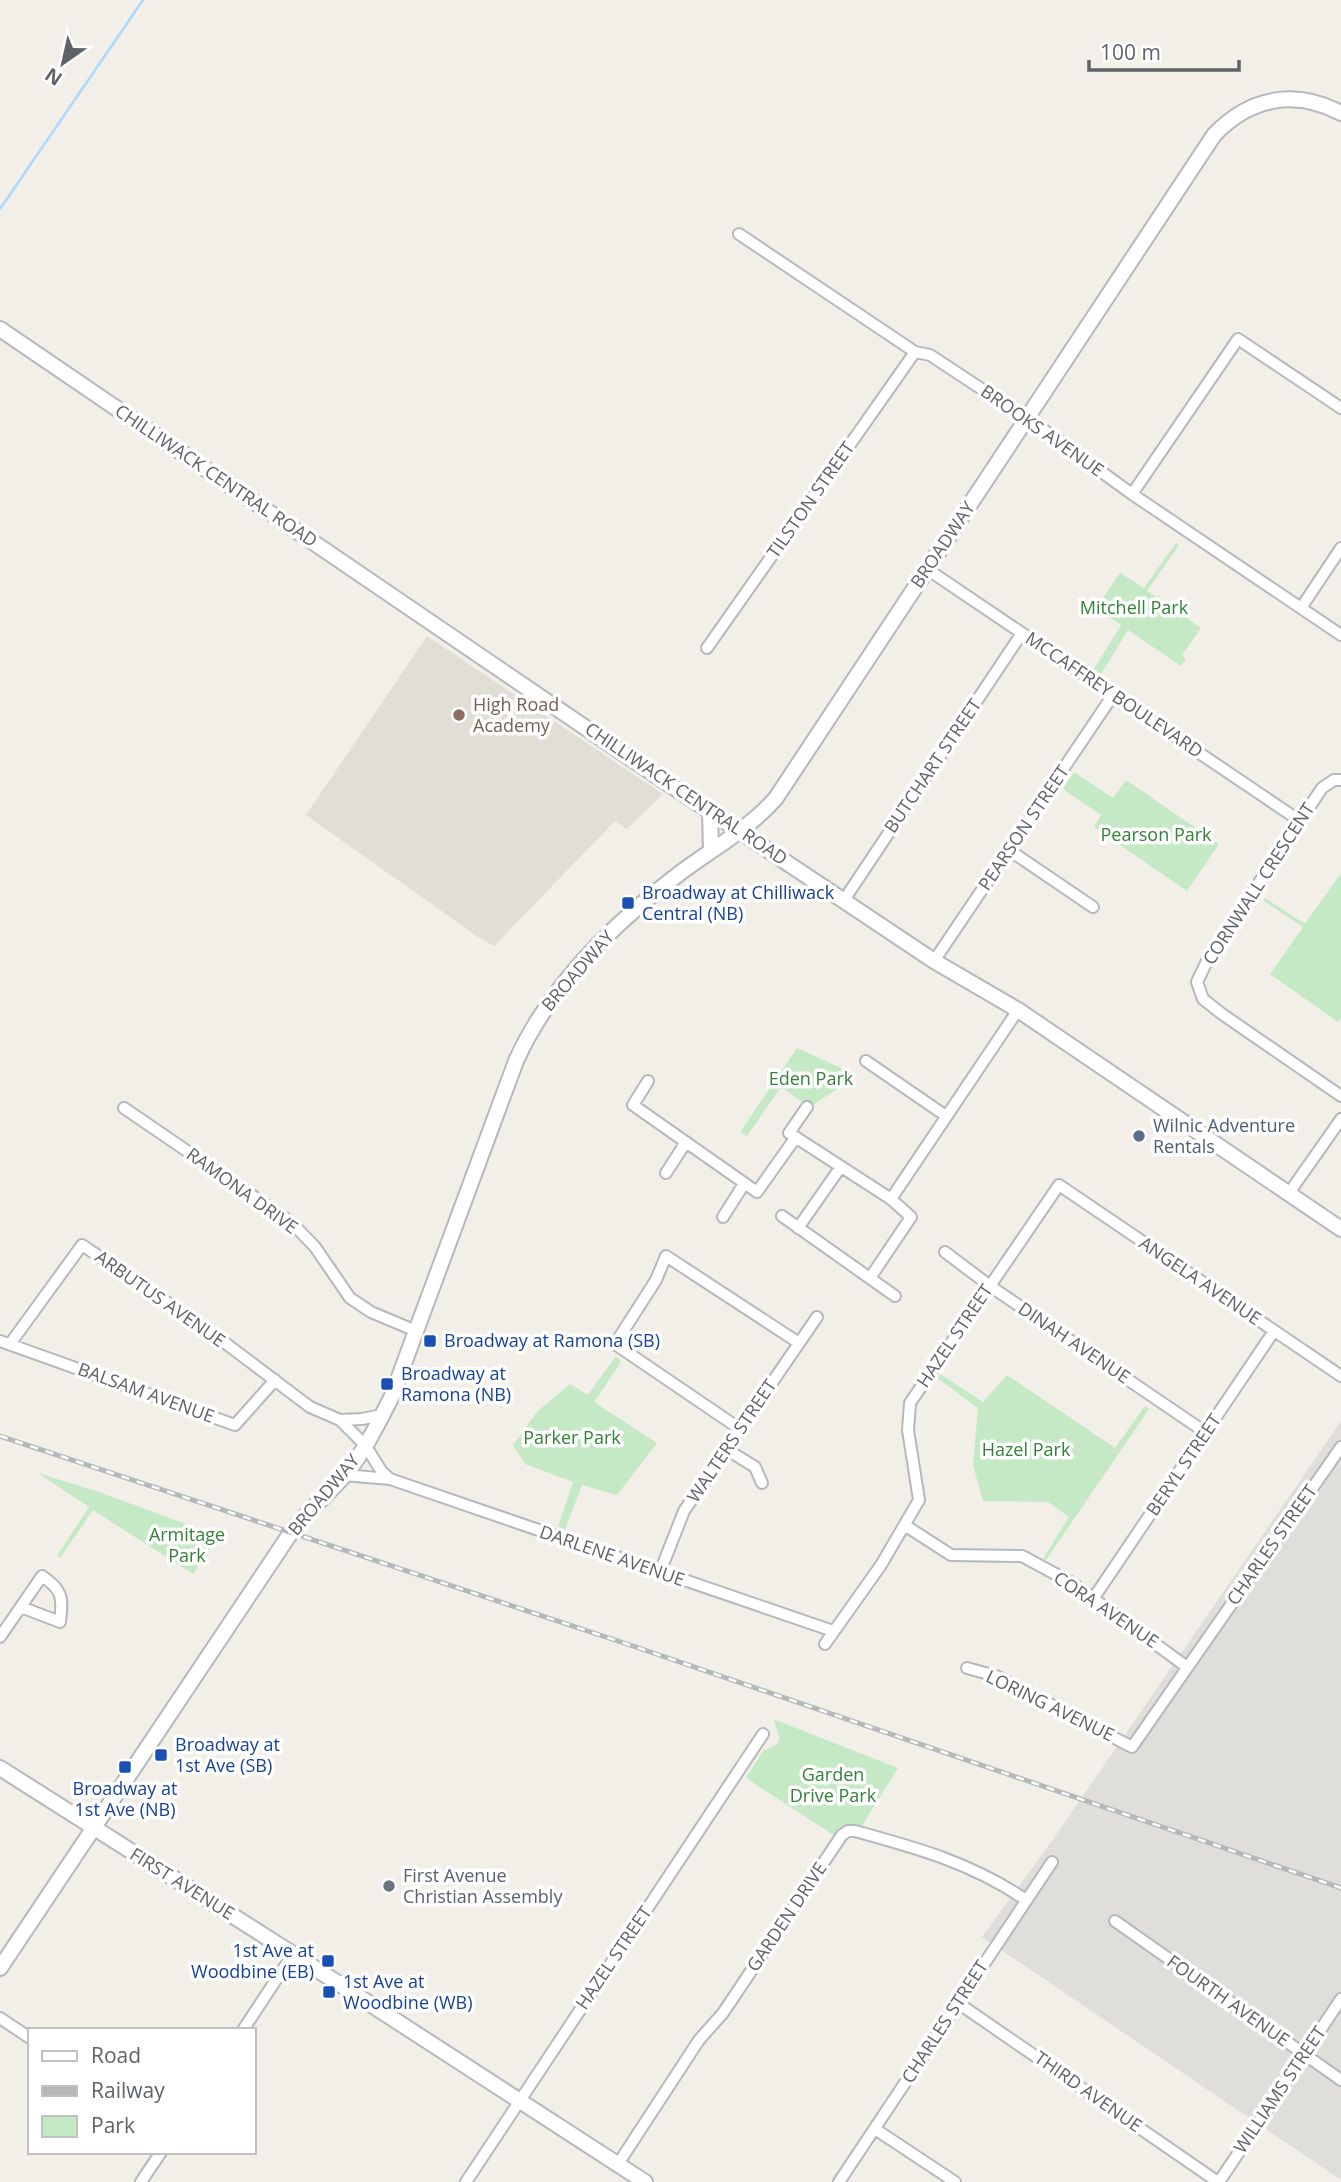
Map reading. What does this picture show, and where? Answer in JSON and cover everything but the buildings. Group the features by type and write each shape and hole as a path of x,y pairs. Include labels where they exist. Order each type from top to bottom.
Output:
{"street":[{"name":"BROADWAY","path":"0,1968 300,1520 344,1475 365,1446 392,1396 516,1061 540,1014 569,978 616,928 661,888 759,816 776,797 1221,128 1238,114 1265,103 1299,99 1318,103 1341,113"},
{"name":"BROOKS AVENUE","path":"739,234 915,352 929,355 1027,419 1132,494 1341,635"},
{"name":"CHILLIWACK CENTRAL ROAD","path":"0,329 934,961 1018,1010 1341,1228"},
{"path":"1132,494 1238,339 1341,408"},
{"name":"TILSTON STREET","path":"707,648 915,352"},
{"path":"1301,608 1341,548"},
{"name":"MCCAFFREY BOULEVARD","path":"927,569 1300,821"},
{"name":"BUTCHART STREET","path":"844,900 1022,633"},
{"name":"PEARSON STREET","path":"934,961 1113,695"},
{"name":"CORNWALL CRESCENT","path":"1341,780 1334,780 1322,788 1207,961 1197,982 1203,999 1341,1096"},
{"path":"710,810 711,851"},
{"path":"1009,850 1093,907"},
{"path":"891,1199 1018,1010"},
{"path":"866,1061 947,1116"},
{"path":"648,1081 633,1105 757,1192 796,1137"},
{"path":"807,1107 789,1133 891,1199 911,1217 870,1278"},
{"name":"RAMONA DRIVE","path":"124,1108 291,1222 314,1247 350,1298 372,1312 416,1331"},
{"path":"1289,1193 1341,1118"},
{"path":"666,1173 686,1142"},
{"path":"798,1228 840,1168"},
{"path":"723,1217 744,1184"},
{"name":"HAZEL STREET","path":"825,1644 881,1565 919,1500 908,1430 910,1403 1059,1185"},
{"name":"ANGELA AVENUE","path":"1059,1185 1341,1376"},
{"path":"782,1216 895,1296"},
{"name":"ARBUTUS AVENUE","path":"5,1342 82,1245 208,1330 310,1407 340,1420 365,1446"},
{"name":"DINAH AVENUE","path":"945,1252 989,1286 1205,1432"},
{"path":"740,1429 615,1344 656,1280 666,1256 799,1343"},
{"name":"WALTERS STREET","path":"660,1572 684,1511 817,1317"},
{"name":"BERYL STREET","path":"1093,1599 1274,1331"},
{"name":"BALSAM AVENUE","path":"5,1342 236,1425 275,1380"},
{"path":"340,1420 382,1415"},
{"path":"365,1446 382,1472 390,1479"},
{"name":"CHARLES STREET","path":"1132,1747 1341,1447"},
{"path":"726,1449 755,1467 762,1483"},
{"name":"DARLENE AVENUE","path":"344,1475 390,1479 833,1631"},
{"name":"CORA AVENUE","path":"905,1525 951,1555 1022,1556 1072,1583 1187,1667"},
{"path":"0,1637 21,1606 42,1576 56,1585 62,1602 60,1622 21,1606"},
{"name":"LORING AVENUE","path":"967,1668 996,1676 1132,1747"},
{"name":"HAZEL STREET","path":"466,2182 763,1734"},
{"name":"FIRST AVENUE","path":"0,1768 645,2182"},
{"name":"GARDEN DRIVE","path":"618,2164 699,2040 723,2013 842,1835 848,1831 968,1866 997,1880 1026,1900"},
{"name":"CHARLES STREET","path":"839,2182 1052,1862"},
{"name":"FOURTH AVENUE","path":"1115,1921 1341,2080"},
{"path":"244,2028 293,1954"},
{"name":"WILLIAMS STREET","path":"1218,2182 1341,1999"},
{"name":"THIRD AVENUE","path":"958,2003 1218,2182"},
{"path":"0,2018 28,2037"},
{"path":"875,2129 955,2182"},
{"path":"141,2182 160,2154"}],"shaded area":[{"name":"High Road Academy","path":"427,636 663,794 627,829 615,821 494,946 306,815"},
{"path":"1341,1421 1341,2180 982,1937 1056,1835"}],"green space":[{"name":"Mitchell Park","path":"1176,543 1179,545 1147,591 1201,628 1182,655 1186,659 1181,666 1128,630 1101,674 1094,669 1121,625 1096,608 1120,573 1144,588"},
{"name":"Pearson Park","path":"1074,772 1113,798 1126,780 1219,844 1187,891 1094,827 1101,815 1063,789"},
{"path":"1341,873 1341,1018 1338,1022 1270,974 1303,927 1264,901 1265,898 1305,924"},
{"name":"Eden Park","path":"797,1048 843,1069 849,1081 810,1107 781,1087 747,1136 740,1132"},
{"name":"Parker Park","path":"616,1356 621,1362 594,1402 657,1443 617,1495 582,1485 564,1532 557,1530 573,1482 525,1464 513,1445 537,1412 570,1384 588,1395"},
{"name":"Hazel Park","path":"940,1374 983,1402 1007,1375 1115,1448 1145,1406 1149,1409 1046,1560 1043,1559 1069,1517 1048,1502 983,1501 973,1465 978,1408 937,1378"},
{"name":"Armitage Park","path":"38,1473 99,1492 219,1536 193,1574 93,1510 60,1558 57,1556 89,1507"},
{"name":"Garden Drive Park","path":"773,1719 898,1768 861,1827 846,1826 835,1836 746,1778 763,1751 776,1745 780,1738"}],"waterway":[{"path":"0,209 143,0"}],"railway":[{"path":"0,1436 627,1644 1341,1888"}],"place":[{"name":"High Road Academy","path":"459,715"},
{"name":"Broadway at Chilliwack Central (NB)","path":"628,903"},
{"name":"Wilnic Adventure Rentals","path":"1139,1136"},
{"name":"Broadway at Ramona (SB)","path":"430,1341"},
{"name":"Broadway at Ramona (NB)","path":"387,1384"},
{"name":"Broadway at 1st Ave (SB)","path":"161,1755"},
{"name":"Broadway at 1st Ave (NB)","path":"125,1767"},
{"name":"First Avenue Christian Assembly","path":"389,1886"},
{"name":"1st Ave at Woodbine (EB)","path":"328,1961"},
{"name":"1st Ave at Woodbine (WB)","path":"329,1992"}]}
